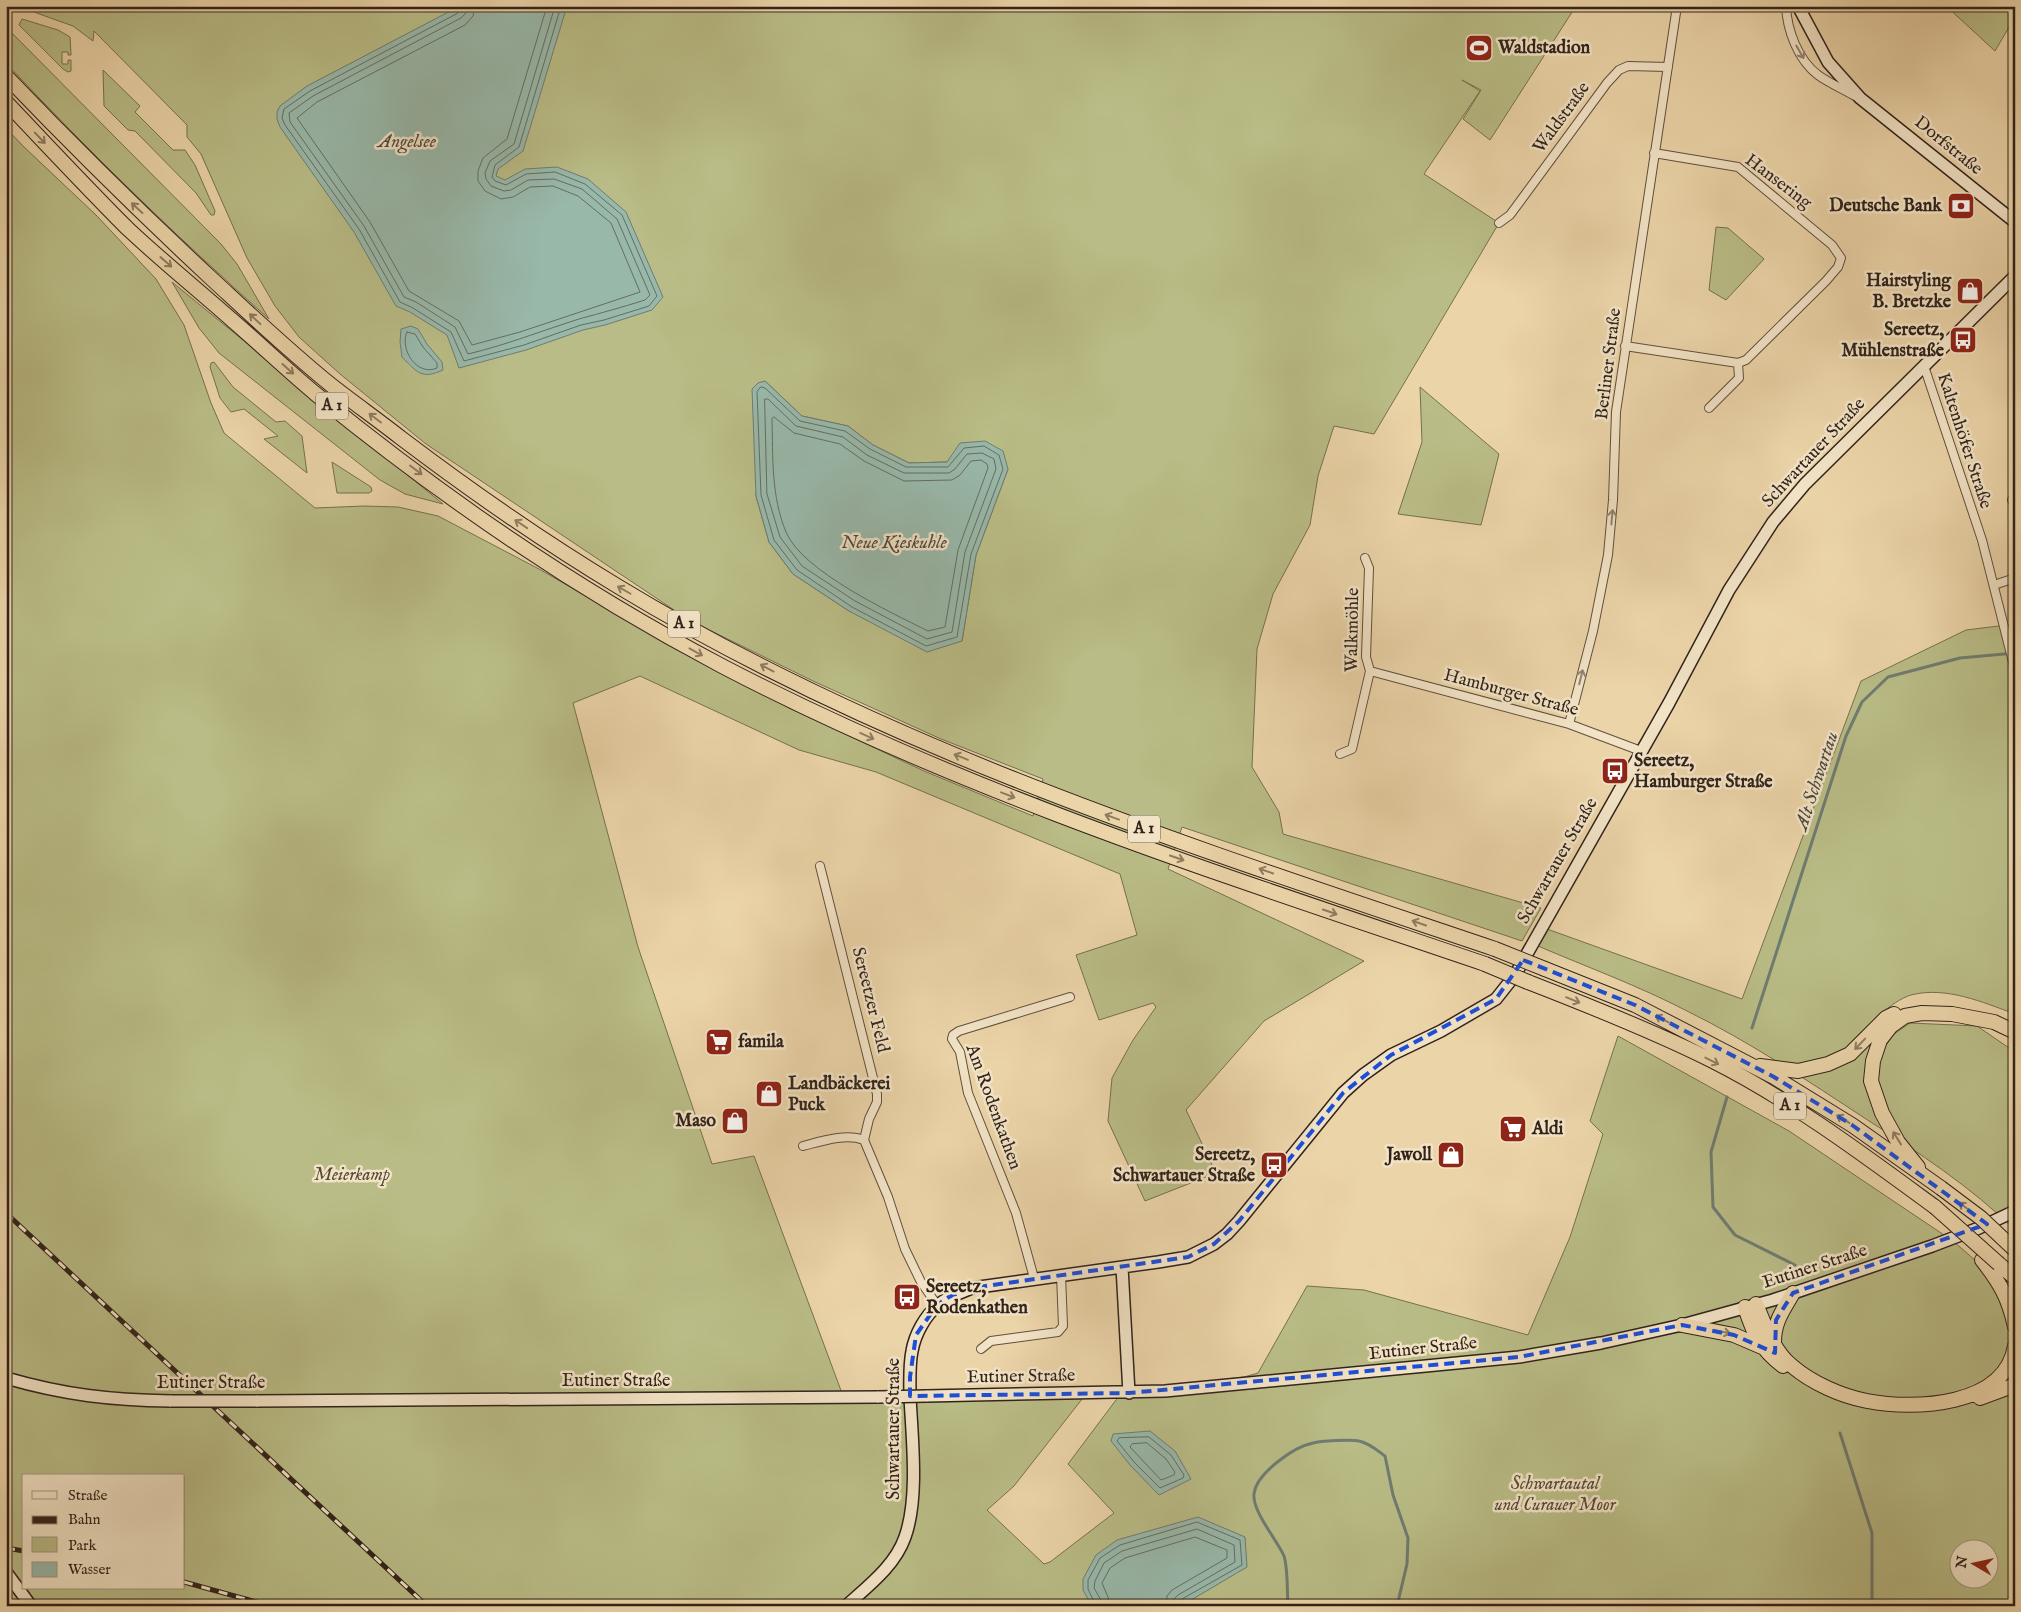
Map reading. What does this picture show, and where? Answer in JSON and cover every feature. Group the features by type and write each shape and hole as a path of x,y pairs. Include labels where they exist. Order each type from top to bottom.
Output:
{"highway":[{"name":"A 1","path":"6,76 112,184 260,323 332,385 449,474 621,589 810,690 938,748 1110,816 1310,887 1495,949 1635,1005 1752,1065 1852,1125 1941,1188 1980,1218 2015,1250"},
{"name":"A 1","path":"6,102 130,230 316,394 431,482 549,564 610,603 720,665 801,706 930,764 1101,831 1484,964 1627,1021 1714,1062 1842,1139 1904,1184 1932,1210 2015,1278"},
{"path":"1752,1065 1798,1071 1828,1064 1850,1054 1886,1018 1903,1009 1923,1004 1953,1005 1996,1015 2015,1024"},
{"path":"1926,1177 1898,1142 1882,1113 1871,1081 1873,1060 1880,1040 1891,1026 1905,1016 1922,1013 1952,1014 1994,1022 2015,1032"},
{"path":"1932,1210 1982,1260 2000,1282 2010,1305 2015,1327"},
{"path":"1768,1346 1774,1332 1776,1320 1793,1293"},
{"path":"1751,1306 1754,1334 1792,1366 1839,1393 1866,1401 1899,1406 1934,1405 1954,1400 1978,1391 1992,1383 2007,1366 2015,1346"},
{"path":"1682,1325 1734,1335 1768,1346 1788,1370 1817,1389 1860,1406 1895,1411 1926,1411 1950,1407 2015,1385"}],"main road":[{"name":"Dorfstraße","path":"1798,6 1828,62 1860,98 2015,222"},
{"name":"Schwartauer Straße","path":"846,1606 884,1570 900,1548 905,1536 911,1514 910,1377 912,1351 916,1334 937,1305 950,1297 972,1288 1188,1257 1214,1244 1239,1222 1343,1093 1391,1055 1441,1032 1496,999 1515,975 1730,590 1773,522 1804,484 2015,276"},
{"name":"Eutiner Straße","path":"6,1378 75,1395 118,1400 171,1401 879,1397 1129,1393 1342,1375 1519,1357 1601,1343 1682,1325 1793,1293 1932,1246 1979,1228 2015,1211"},
{"path":"1122,1267 1129,1393"},
{"path":"6,1572 31,1606"}],"street":[{"name":"Berliner Straße","path":"1569,724 1593,631 1608,555 1613,500 1616,412 1677,6"},
{"name":"Dorfstraße","path":"1786,6 1791,35 1801,56 1817,74 1860,98"},
{"name":"Waldstraße","path":"1500,223 1510,215 1607,83 1619,70 1628,66 1668,67"},
{"name":"Hansering","path":"1654,154 1738,167 1832,245 1841,258 1838,266 1826,281 1746,360 1738,363"},
{"path":"1625,346 1738,363 1739,378 1710,408"},
{"name":"Kaltenhöfer Straße","path":"1924,366 1982,540 2015,670"},
{"path":"2015,495 2012,500 2015,505"},
{"name":"Walkmöhle","path":"1340,754 1352,749 1370,671 1366,657 1369,568 1365,558"},
{"path":"1994,585 2015,578"},
{"name":"Hamburger Straße","path":"1370,671 1569,724 1641,752"},
{"name":"Sereetzer Feld","path":"820,866 877,1094 877,1102 864,1140"},
{"name":"Am Rodenkathen","path":"1034,1278 1016,1213 968,1093 960,1052 952,1039 953,1035 960,1030 1070,997"},
{"path":"803,1146 824,1140 855,1137 864,1140 888,1197 905,1249 921,1282 937,1305"},
{"path":"981,1349 991,1341 1058,1332 1063,1326 1061,1275"}],"highlighted area":[{"path":"1523,960 1635,1005 1774,1077 1852,1125 1987,1224 1793,1293 1776,1320 1775,1353 1734,1335 1682,1325 1519,1357 1129,1393 910,1396 910,1377 916,1335 937,1305 949,1297 972,1288 1188,1257 1214,1244 1239,1221 1343,1093 1391,1055 1496,999"}],"green space":[{"path":"17,6 1576,6 1490,140 1463,119 1481,90 1462,80 1480,91 1424,174 1499,223 1374,434 1334,426 1318,476 1310,525 1273,594 1257,649 1252,767 1279,812 1283,834 1541,908 1522,941 1182,827 1168,869 1364,961 1264,1021 1186,1110 1216,1173 1145,1201 1108,1121 1112,1078 1133,1040 1156,1007 1153,1003 1099,1020 1076,955 1137,935 1120,874 876,772 799,750 640,676 573,703 638,947 712,1164 754,1156 843,1396 1086,1394 1014,1486 987,1510 1044,1564 1050,1562 1114,1513 1068,1464 1122,1392 1244,1377 1258,1373 1307,1286 1364,1290 1528,1335 1570,1237 1603,1134 1590,1121 1618,1036 1789,1131 1953,1241 2015,1295 2015,1606 6,1606 6,128 96,215 156,279 184,325 211,403 224,433 315,508 398,507 438,516 539,569 664,641 789,708 924,771 1033,816 1043,779 941,739 813,681 689,620 426,444 340,374 299,337 275,306 247,258 201,154 187,137 187,125 94,31 93,41 73,26","holes":["765,381 802,416 848,426 873,445 909,463 947,462 1008,469 976,555 962,641 849,611 793,574 769,542 756,496"]},
{"path":"1946,6 2015,6 2015,17 1995,51"},
{"path":"22,19 58,30 70,37 71,55 68,55 68,52 62,52 62,64 68,64 68,60 71,60 71,71 68,72 63,69 19,25"},
{"path":"6,27 221,244 237,264 269,319 135,194 6,63"},
{"path":"103,70 140,106 135,112 173,150 185,150 195,165 215,211 214,215 211,215 196,193 135,131 128,130 104,106"},
{"path":"1716,227 1728,228 1764,259 1726,300 1709,290"},
{"path":"172,282 443,504 405,494 380,480 219,353 199,328"},
{"path":"214,362 233,387 276,422 285,421 302,436 307,473 264,439 278,436 244,409 231,412 220,398 210,367 211,363"},
{"path":"1420,387 1499,454 1481,525 1398,514 1422,442"},
{"path":"332,462 371,487 372,491 369,493 337,493"},
{"path":"2015,624 2015,1014 1951,994 1937,992 1911,995 1903,998 1880,1014 1853,1040 1884,1048 1894,1034 1910,1023 1977,1026 2015,1052 2015,1230 1980,1199 1924,1157 1756,1049 1669,1002 1538,946 1547,929 1742,999 1861,681 1966,630"}],"water":[{"name":"Angelsee","path":"460,6 567,6 523,151 498,169 496,176 505,180 525,169 557,167 588,179 626,212 663,297 652,310 583,330 526,350 459,368 447,335 410,312 396,306 354,232 280,127 277,112 280,106 307,86"},
{"path":"411,326 418,329 427,344 442,362 443,370 429,374 420,373 402,357 401,329"},
{"name":"Neue Kieskuhle","path":"765,381 802,416 848,426 873,445 909,463 947,462 960,443 985,441 1003,451 1008,469 976,555 962,641 927,652 849,611 793,574 769,542 756,496 752,389 758,383"},
{"path":"1150,1431 1175,1451 1191,1479 1159,1495 1130,1465 1111,1441 1113,1434"},
{"path":"1198,1517 1245,1537 1247,1567 1181,1606 1092,1606 1083,1590 1083,1579 1096,1555 1117,1540"}],"waterway":[{"name":"Alt Schwartau","path":"1752,1028 1846,736 1862,702 1888,677 1960,658 2015,653"},
{"name":"Alt Schwartau","path":"1727,1097 1711,1152 1713,1207 1735,1235 1795,1265"},
{"name":"Alt Schwartau","path":"1840,1433 1872,1533 1872,1606"},
{"name":"Alt Schwartau","path":"1288,1606 1287,1573 1284,1556 1257,1509 1254,1501 1256,1486 1268,1470 1296,1450 1317,1442 1336,1440 1366,1443 1385,1456 1393,1495 1408,1538 1407,1564 1397,1606"}],"railway":[{"path":"6,1213 427,1606"},
{"path":"6,1548 22,1551"},
{"path":"185,1582 271,1606"}],"place":[{"name":"Waldstadion","path":"1479,48"},
{"name":"Deutsche Bank","path":"1961,206"},
{"name":"Hairstyling B. Bretzke","path":"1970,291"},
{"name":"Sereetz, Mühlenstraße","path":"1963,340"},
{"name":"Sereetz, Hamburger Straße","path":"1615,771"},
{"name":"famila","path":"719,1042"},
{"name":"Landbäckerei Puck","path":"769,1094"},
{"name":"Maso","path":"735,1121"},
{"name":"Aldi","path":"1513,1129"},
{"name":"Jawoll","path":"1451,1155"},
{"name":"Sereetz, Schwartauer Straße","path":"1274,1165"},
{"name":"Sereetz, Rodenkathen","path":"907,1297"}],"park label":[{"name":"Meierkamp","path":"352,1175"},
{"name":"Schwartautal und Curauer Moor","path":"1555,1494"}]}
